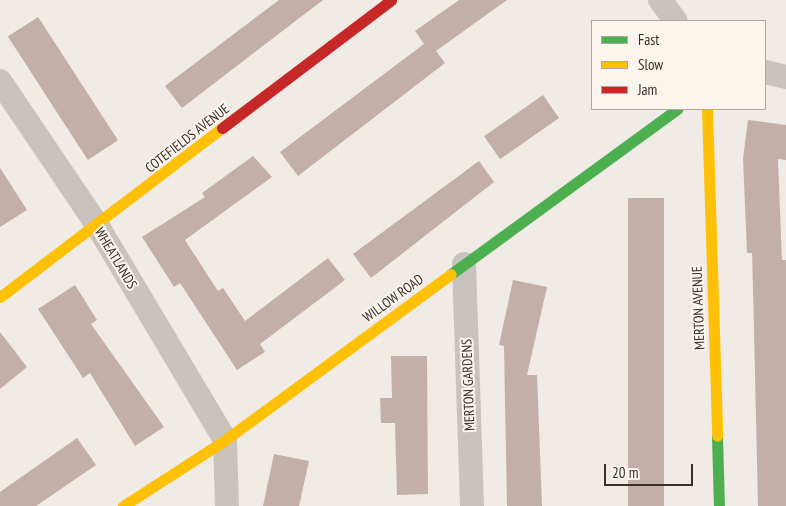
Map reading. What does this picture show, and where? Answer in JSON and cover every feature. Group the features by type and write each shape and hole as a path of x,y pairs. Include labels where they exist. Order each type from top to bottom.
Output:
{"street":[{"name":"COTEFIELDS AVENUE","path":"0,297 97,226 391,0"},
{"path":"660,0 675,20"},
{"path":"766,72 786,77"},
{"name":"WHEATLANDS","path":"0,81 97,226 224,440"},
{"name":"WILLOW ROAD","path":"123,506 224,440 676,110"},
{"name":"MERTON AVENUE","path":"707,110 719,506"},
{"name":"MERTON GARDENS","path":"464,264 472,506"},
{"path":"224,440 227,506"}],"building":[{"path":"279,0 323,0 182,108 165,86"},
{"path":"459,0 507,0 436,51 445,63 298,176 280,152 424,44 415,31"},
{"path":"38,17 118,140 88,160 8,37"},
{"path":"543,95 559,118 500,159 484,136"},
{"path":"748,120 786,125 786,160 778,159 782,260 786,260 786,506 758,506 752,253 747,253 743,158"},
{"path":"253,156 272,177 185,240 218,291 223,288 245,321 328,258 345,280 260,344 265,352 237,370 180,283 174,287 142,237 205,197 202,193"},
{"path":"479,161 494,182 371,278 353,254"},
{"path":"0,168 27,210 0,227"},
{"path":"628,198 664,198 664,506 628,506"},
{"path":"513,280 547,287 527,375 537,375 542,506 507,506 504,346 499,345"},
{"path":"75,285 97,320 91,324 164,427 135,446 90,373 83,378 38,309"},
{"path":"0,332 27,367 0,389"},
{"path":"391,356 427,356 428,494 397,495 395,423 381,423 380,398 392,398"},
{"path":"77,438 96,465 36,506 0,506 0,492"},
{"path":"274,454 309,461 299,506 263,506"}],"traffic: fast":[{"path":"451,274 676,110"},
{"path":"717,436 719,506"}],"traffic: slow":[{"path":"707,110 717,436"},
{"path":"0,297 222,128"},
{"path":"123,506 225,440 451,274"}],"traffic: jam":[{"path":"222,128 391,0"}]}
